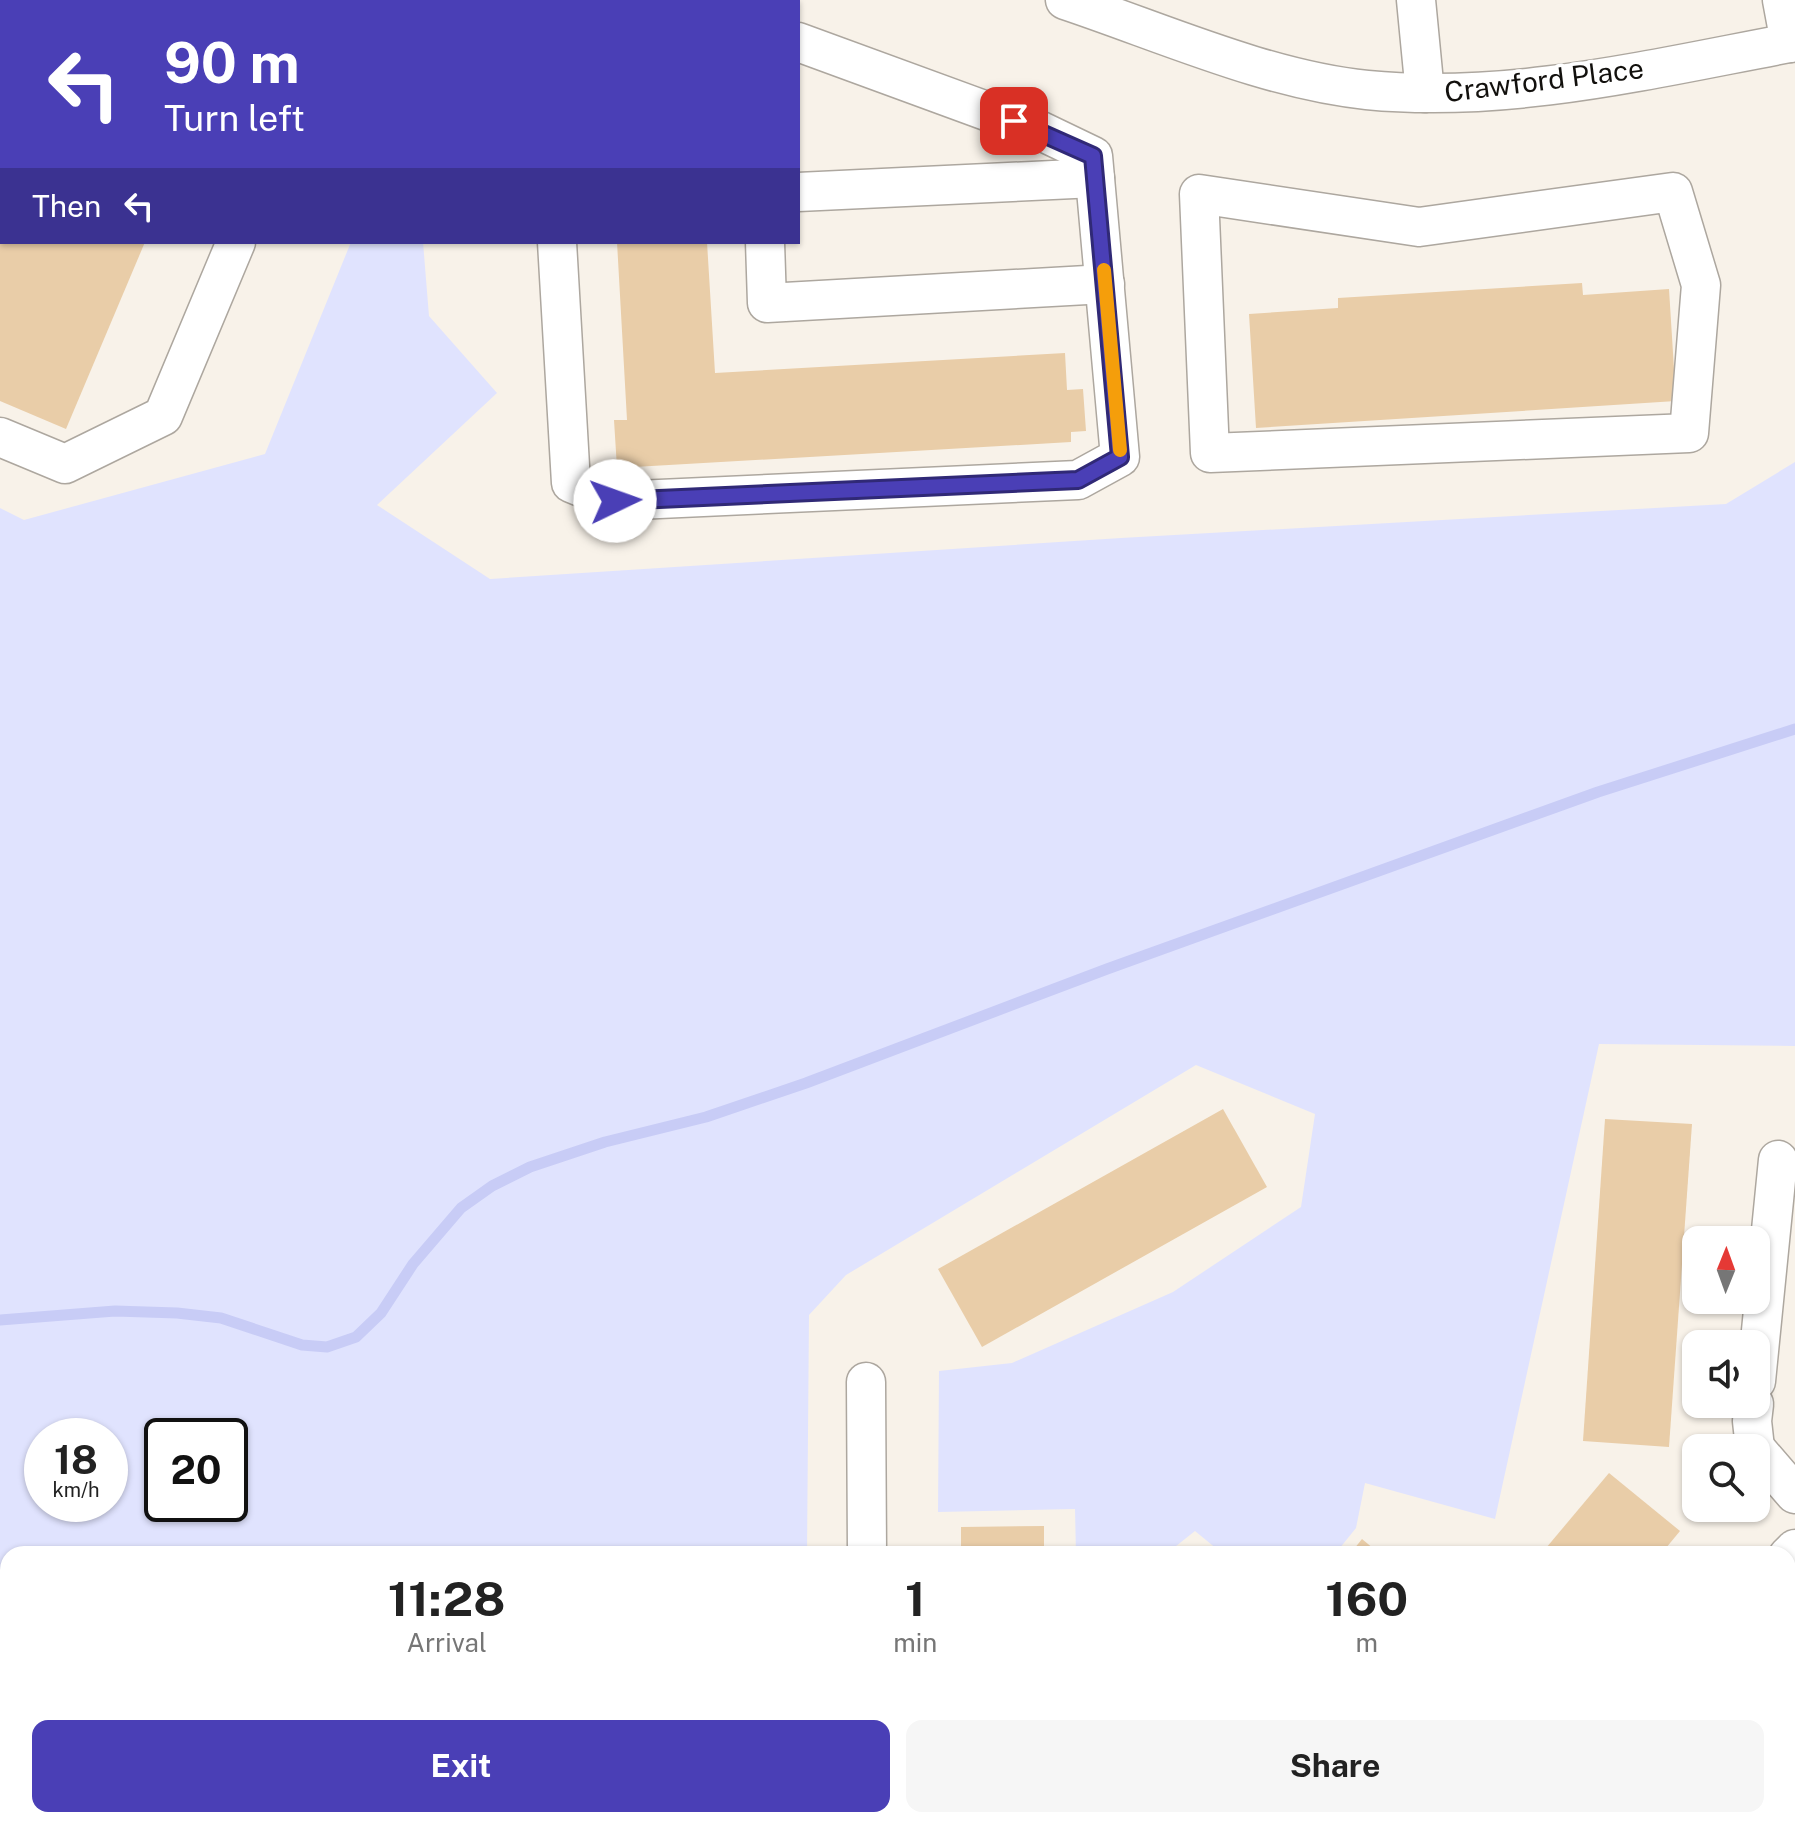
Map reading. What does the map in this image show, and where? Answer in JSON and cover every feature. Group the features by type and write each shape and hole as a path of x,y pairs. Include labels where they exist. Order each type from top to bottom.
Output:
{"street":[{"name":"Crawford Place","path":"1065,0 1242,62 1365,90 1485,92 1603,77 1792,42"},
{"path":"1416,0 1425,93"},
{"path":"1782,0 1792,42"},
{"path":"557,244 571,483 615,501 1078,480 1120,457 1093,156 1041,131 800,43"},
{"path":"800,192 1095,178"},
{"path":"1673,192 1701,285 1689,433 1210,453 1199,194 1419,227 1673,192"},
{"path":"0,437 65,464 163,416 235,244"},
{"path":"765,244 767,303 1105,284"},
{"path":"1761,1330 1778,1160"},
{"path":"866,1382 867,1546"},
{"path":"1770,1465 1795,1494"}],"shaded area":[{"path":"350,244 423,244 429,316 497,393 377,505 490,579 1121,538 1726,504 1795,462 1795,1046 1599,1044 1495,1519 1365,1483 1356,1528 1341,1546 1213,1546 1195,1531 1176,1546 1076,1546 1075,1509 938,1512 939,1371 1012,1363 1173,1292 1301,1207 1315,1114 1196,1065 846,1275 809,1315 807,1546 0,1546 0,508 24,520 265,454"}],"building":[{"path":"0,244 144,244 66,429 0,401"},
{"path":"617,244 707,244 715,373 1065,353 1067,390 1083,389 1086,431 1071,432 1071,442 617,468 614,420 627,420"},
{"path":"1582,283 1583,295 1669,289 1676,401 1256,428 1249,314 1338,308 1338,298"},
{"path":"1223,1109 1267,1187 982,1347 938,1269"},
{"path":"1605,1119 1692,1124 1685,1226 1682,1226 1669,1447 1583,1441"},
{"path":"1609,1473 1680,1531 1668,1546 1548,1546"},
{"path":"1044,1526 1044,1546 961,1546 961,1527"},
{"path":"1362,1539 1370,1546 1356,1546"}],"waterway":[{"path":"0,1320 115,1311 177,1313 221,1318 302,1345 327,1347 356,1337 381,1313 413,1264 461,1208 492,1186 530,1167 605,1142 706,1117 806,1083 1107,969 1598,792 1795,729"}],"slow traffic":[{"path":"1104,270 1120,450"}],"route":[{"path":"615,501 1078,480 1120,457 1093,156 1014,121"}]}
